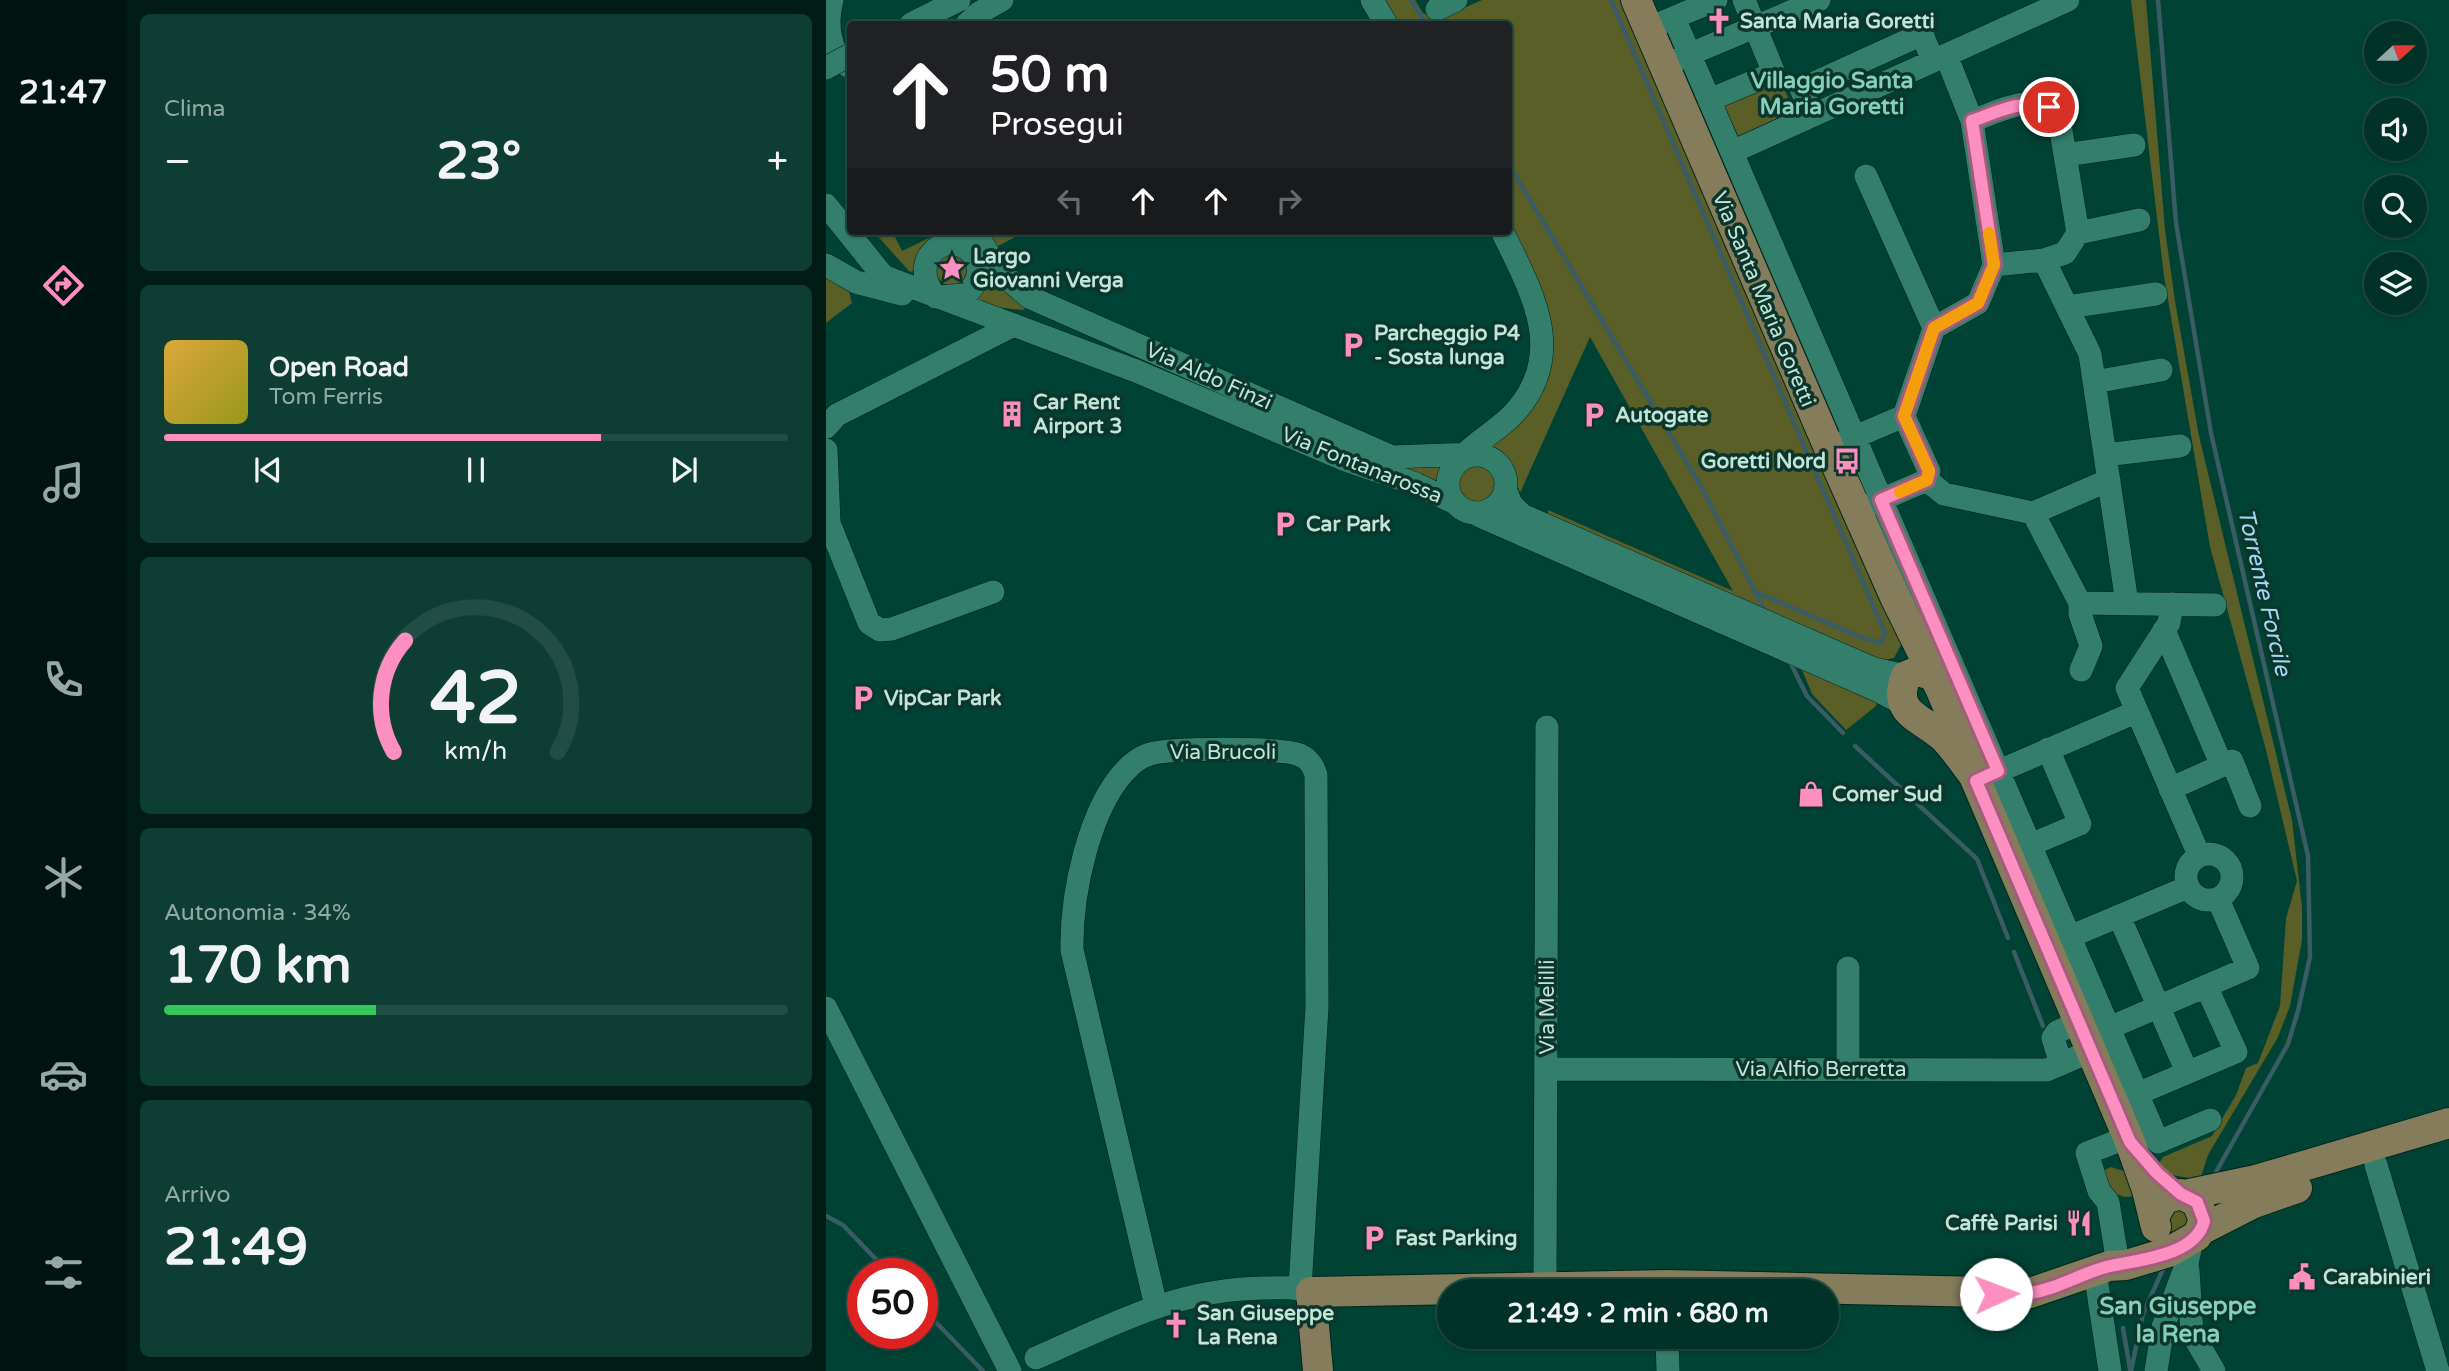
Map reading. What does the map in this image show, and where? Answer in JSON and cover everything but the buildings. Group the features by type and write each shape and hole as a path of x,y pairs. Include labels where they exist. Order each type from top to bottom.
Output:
{"main road":[{"name":"Via Santa Maria Goretti","path":"1636,0 1661,23 1869,505 1898,582 1912,682 1935,713"},
{"path":"1912,682 1910,714 1935,713 1947,741 1982,776 2058,942 2079,1022 2100,1039 2155,1221 2169,1241 2192,1244"},
{"path":"2107,1265 2146,1239 2164,1199 2256,1180 2449,1123"},
{"path":"2129,1140 2157,1173 2201,1208 2192,1244"},
{"path":"1839,1290 2030,1293 2107,1265 2150,1258 2192,1244 2267,1198 2449,1144"},
{"path":"1318,1371 1306,1290 1437,1288"}],"street":[{"path":"917,21 959,0"},
{"path":"970,21 1002,0"},
{"path":"1372,0 1384,21"},
{"path":"1661,23 1716,0"},
{"path":"1709,100 1774,73 1744,0"},
{"path":"1731,152 2067,0"},
{"path":"1815,1 1676,60 1709,100 1842,443 1904,416"},
{"path":"829,10 838,56 847,64"},
{"path":"826,68 847,57"},
{"path":"1927,480 1929,471 1904,416 1934,328 1978,303 1994,265 1972,121 1940,58"},
{"path":"1972,121 2016,105 2031,103 2049,107 2058,118 2078,233 2065,253 2044,260 1994,265"},
{"path":"2065,155 2134,145"},
{"path":"1866,176 1934,328"},
{"path":"826,186 847,210"},
{"path":"826,205 847,231"},
{"path":"2078,233 2138,220"},
{"path":"851,235 884,276 947,302"},
{"path":"870,235 902,272 912,289"},
{"path":"1504,235 1536,304 1542,326 1540,360 1531,388 1517,411 1466,456 1448,478 1448,492 1463,508 1493,508 1505,489"},
{"path":"826,265 866,285 896,294 947,302 965,295 973,288 979,271 977,242 958,244 946,238 930,254 924,271 929,289 947,302"},
{"name":"Via Aldo Finzi","path":"977,242 998,270 1029,297 1392,457 1466,456"},
{"path":"2044,260 2090,354 2127,603"},
{"path":"2067,307 2156,294"},
{"name":"Via Fontanarossa","path":"947,302 1136,371 1343,459 1416,484 1463,508 1879,691 1912,682"},
{"path":"826,426 837,415 1014,326"},
{"path":"2094,382 2161,370"},
{"path":"2105,455 2180,446"},
{"path":"826,450 829,523 869,623 880,630 892,629 993,592"},
{"path":"1466,456 1488,457 1499,465 1505,476 1505,489 1511,504 1522,515 1874,669 1912,682"},
{"path":"1869,505 1927,480"},
{"path":"1927,480 1944,494 2033,513 2109,480"},
{"path":"2033,513 2080,603 2080,614 2091,646 2081,670"},
{"path":"1898,582 1982,776 2030,845 2058,942 2100,1039 2137,1094 2158,1142 2210,1120"},
{"path":"2080,603 2215,604"},
{"path":"2172,604 2171,617 2164,630 2128,684 2136,712 2199,855"},
{"path":"2164,630 2222,766"},
{"path":"1982,776 2136,712"},
{"name":"Via Melilli","path":"1545,1279 1547,727"},
{"path":"2030,845 2080,824 2048,749"},
{"name":"Via Brucoli","path":"1156,1306 1072,950 1072,923 1085,853 1111,793 1123,774 1139,759 1166,751 1289,752 1308,760 1316,775 1317,1007 1306,1290"},
{"path":"2170,789 2232,761 2250,806"},
{"path":"2207,853 2221,857 2231,868 2232,883 2218,899 2203,900 2188,887 2189,865 2199,855 2207,853"},
{"path":"2058,942 2188,887"},
{"name":"Via Alfio Berretta","path":"1546,1069 2047,1070 2158,1007 2248,968 2218,899"},
{"path":"2119,916 2187,1072"},
{"path":"1848,968 1849,1068"},
{"path":"2137,1094 2236,1052 2206,986"},
{"path":"826,1008 1010,1371"},
{"path":"2061,1064 2053,1038 2057,1032 2079,1022"},
{"path":"2110,1371 2108,1202 2099,1191 2087,1153 2129,1140"},
{"path":"2376,1165 2438,1371"},
{"path":"2156,1371 2163,1326 2192,1244"},
{"path":"2192,1244 2192,1333 2214,1371"},
{"path":"1036,1358 1171,1300 1221,1290 1306,1290"},
{"path":"1667,1349 1668,1371"}],"green space":[{"path":"1383,0 1415,0 1423,13 1439,19 1482,0 1624,0 1903,641 1894,658 1879,661 1548,516 1548,510 1733,591 1590,337 1520,493 1508,459 1492,446 1544,370 1509,235 1512,235 1512,21 1395,21"},
{"path":"2131,0 2146,0 2165,229 2175,301 2199,436 2292,820 2302,907 2302,940 2290,1006 2278,1037 2208,1155 2200,1180 2172,1175 2158,1165 2163,1157 2212,1136 2236,1095 2246,1068 2258,1063 2280,1006 2286,918 2297,881 2266,750 2210,547 2164,276"},
{"path":"1779,77 1794,111 1738,136 1723,102"},
{"path":"877,235 894,235 902,251 930,235 938,235 916,270 910,272"},
{"path":"990,235 1019,235 996,247"},
{"path":"952,254 963,259 968,270 963,281 952,286 941,281 936,270 941,259"},
{"path":"989,273 1008,295 1026,306 1024,310 995,307 974,299"},
{"path":"826,276 847,284 852,303 826,323"},
{"path":"1477,462 1485,463 1491,468 1496,474 1496,490 1491,496 1485,501 1477,502 1469,501 1463,496 1458,490 1457,482 1458,474 1463,468 1469,463"},
{"path":"1394,466 1441,466 1438,485"},
{"path":"1800,665 1878,702 1846,730 1812,694"},
{"path":"2111,1167 2127,1172 2135,1196 2125,1197 2110,1192 2101,1172"},
{"path":"2179,1203 2195,1220 2177,1235 2166,1227 2164,1215"}],"waterway":[{"path":"1411,0 1424,21"},
{"path":"1611,0 1885,633 1881,643 1860,637 1754,591"},
{"name":"Torrente Forcile","path":"2158,0 2176,223 2211,433 2308,856 2310,957 2298,1011 2288,1044 2216,1172"},
{"path":"1512,170 1702,488 1765,611"},
{"path":"1790,662 1807,696 1843,733"},
{"path":"1855,746 1977,859 2008,938"},
{"path":"2014,952 2043,1026"},
{"path":"826,1216 843,1225 875,1258"},
{"name":"Torrente Forcile","path":"2131,1371 2143,1314 2163,1269"},
{"path":"938,1325 983,1371"},
{"path":"2123,1328 2130,1369"}],"slow traffic":[{"path":"1900,492 1927,480 1929,471 1904,416 1934,328 1978,303 1994,265 1989,233"}],"place":[{"name":"Santa Maria Goretti","path":"1719,21"},
{"name":"Largo Giovanni Verga","path":"952,268"},
{"name":"Parcheggio P4 - Sosta lunga","path":"1353,345"},
{"name":"Car Rent Airport 3","path":"1012,414"},
{"name":"Autogate","path":"1594,415"},
{"name":"Goretti Nord","path":"1847,461"},
{"name":"Car Park","path":"1285,524"},
{"name":"VipCar Park","path":"863,698"},
{"name":"Comer Sud","path":"1811,794"},
{"name":"Caffè Parisi","path":"2079,1223"},
{"name":"Fast Parking","path":"1374,1238"},
{"name":"Carabinieri","path":"2302,1277"},
{"name":"San Giuseppe La Rena","path":"1176,1325"}],"district":[{"name":"Villaggio Santa Maria Goretti","path":"1832,93"},
{"name":"San Giuseppe la Rena","path":"2178,1320"}],"route":[{"path":"1996,1294 2030,1293 2109,1266 2126,1265 2169,1252 2197,1236 2204,1221 2203,1211 2197,1202 2181,1194 2157,1173 2130,1142 1976,781 1998,771 1881,500 1927,480 1929,471 1904,416 1934,328 1978,303 1994,265 1972,121 2016,105 2031,103 2049,107"}]}
